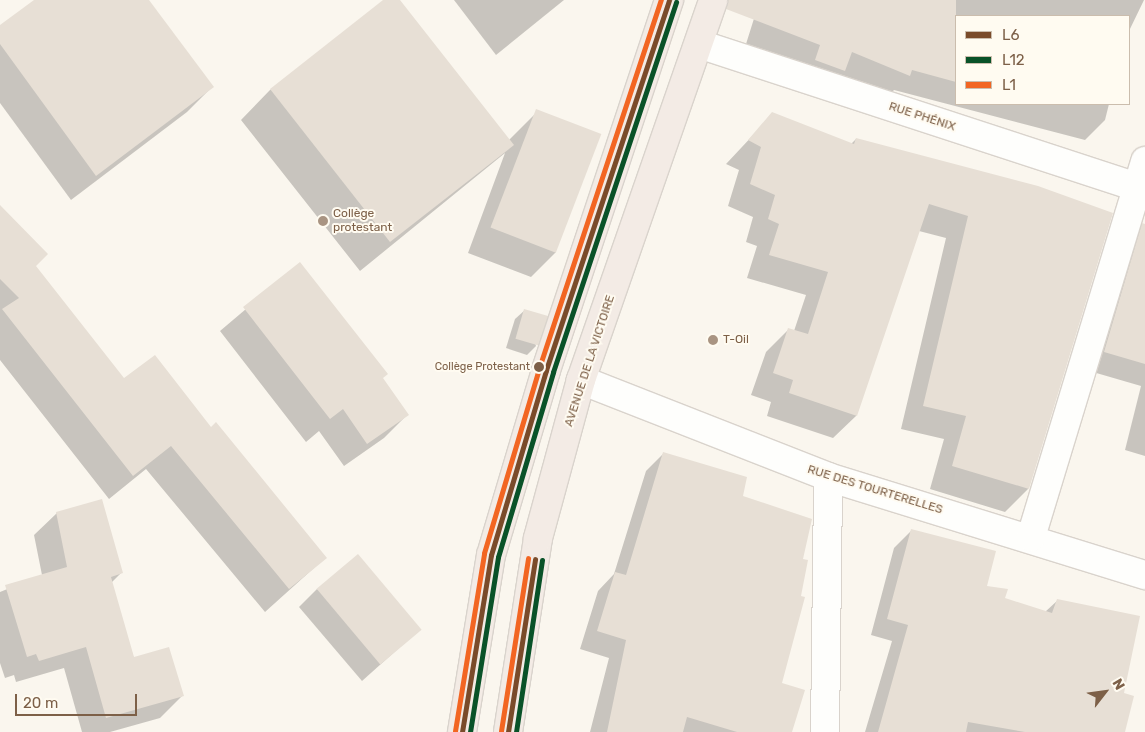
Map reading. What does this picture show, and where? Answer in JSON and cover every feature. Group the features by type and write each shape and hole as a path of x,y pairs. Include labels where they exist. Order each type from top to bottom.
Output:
{"highway":[{"path":"462,732 491,555 546,370 669,0"},
{"name":"AVENUE DE LA VICTOIRE","path":"508,732 538,538 581,380 713,0"}],"street":[{"name":"RUE PHÉNIX","path":"699,44 1141,188"},
{"path":"1031,537 1141,188 1145,161"},
{"name":"RUE DES TOURTERELLES","path":"581,380 828,477 1031,537 1145,575"},
{"path":"825,732 828,477"}],"building":[{"path":"34,0 149,0 214,87 96,176 0,44 0,25"},
{"path":"383,0 400,0 514,145 390,242 270,89"},
{"path":"728,0 956,0 955,82 912,70 910,76 852,52 845,71 815,60 820,45 726,9"},
{"path":"536,109 601,134 556,253 490,228"},
{"path":"772,112 854,144 856,138 1038,186 1113,213 1029,489 952,466 966,416 923,406 968,216 929,204 857,416 789,393 793,380 773,373 788,328 808,334 828,272 769,255 779,224 768,219 775,195 750,184 761,147 748,140"},
{"path":"0,205 48,254 36,266 124,378 155,355 211,427 216,422 327,558 289,589 171,446 133,476 2,309 19,298 0,279"},
{"path":"1142,223 1145,224 1145,364 1104,352"},
{"path":"300,262 388,374 383,378 409,415 367,444 343,409 330,419 243,307"},
{"path":"524,309 548,316 539,346 515,339"},
{"path":"663,452 747,477 743,496 812,519 803,559 808,560 801,596 805,597 782,683 805,690 792,732 737,732 687,717 683,732 607,732 626,640 597,631 615,572 626,575"},
{"path":"102,499 123,573 111,577 134,657 169,647 184,696 106,718 86,647 39,661 36,654 27,657 5,585 67,567 56,512"},
{"path":"911,529 996,551 987,586 1008,589 1005,598 1052,613 1057,599 1140,616 1124,693 1134,696 1125,732 1025,732 968,722 966,732 878,732 908,625 887,619"},
{"path":"358,554 422,630 380,665 317,589"}],"transit line":[{"name":"L1","path":"455,731 484,553 539,368 661,0"},
{"name":"L6","path":"462,732 491,555 546,370 669,0"},
{"name":"L12","path":"470,732 498,557 553,372 676,2"},
{"name":"L1","path":"501,731 528,558"},
{"name":"L6","path":"508,732 535,559"},
{"name":"L12","path":"516,732 542,560"}],"place":[{"name":"Collège protestant","path":"323,221"},
{"name":"T-Oil","path":"713,340"},
{"name":"Collège Protestant","path":"539,367"}]}
